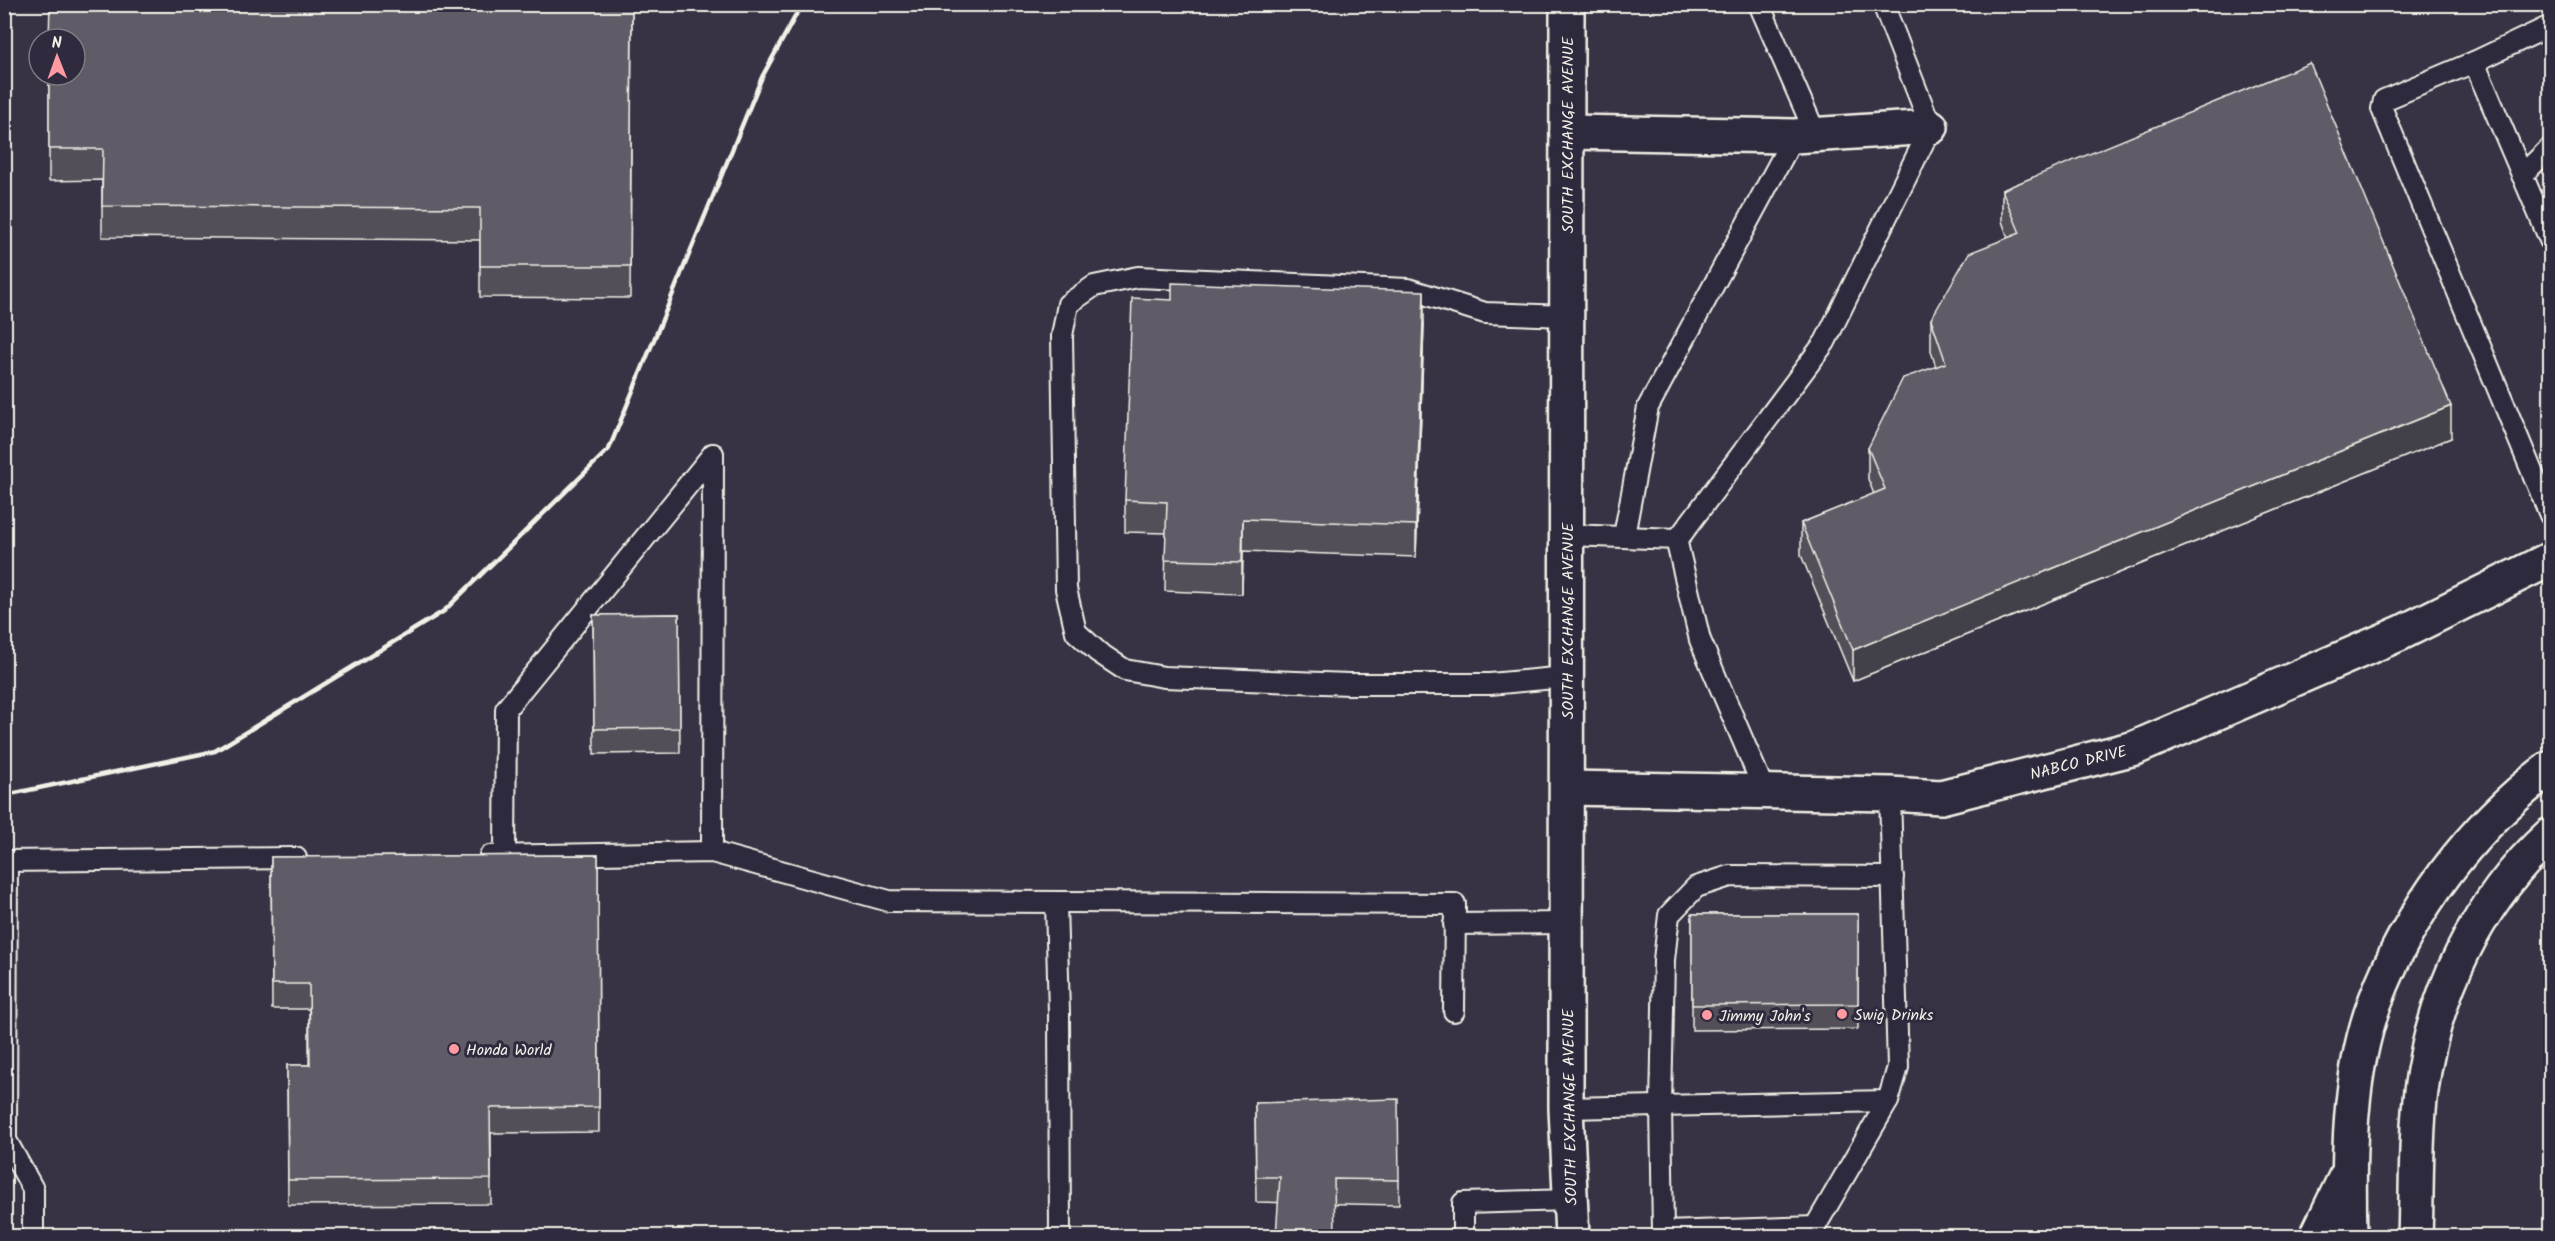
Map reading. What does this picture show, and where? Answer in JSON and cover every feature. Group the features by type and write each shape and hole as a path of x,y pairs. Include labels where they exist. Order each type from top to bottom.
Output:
{"main road":[{"name":"SOUTH EXCHANGE AVENUE","path":"1567,4 1566,1108 1572,1236"},
{"path":"1567,132 1805,135 1931,127"},
{"name":"NABCO DRIVE","path":"1567,788 1941,797 2135,748 2401,633 2550,559"},
{"path":"2350,1236 2348,1171 2356,1085 2375,1002 2410,926 2428,895 2469,842 2521,791 2550,768"},
{"path":"2415,1236 2421,1093 2437,1014 2474,929 2500,892 2550,835"},
{"path":"2318,1236 2348,1171"}],"lane":[{"path":"1624,536 1648,407 1805,135 1759,4"},
{"path":"1676,539 1825,342 1931,127 1883,4"},
{"path":"2550,26 2474,62 2384,100 2382,109 2550,515"},
{"path":"2474,62 2550,240"},
{"path":"2522,175 2550,148"},
{"path":"1566,677 1490,684 1348,684 1164,677 1125,670 1098,652 1076,632 1066,589 1062,336 1068,304 1094,286 1138,277 1408,289 1485,313 1567,316"},
{"path":"505,855 506,709 713,454 712,852"},
{"path":"1567,535 1676,539"},
{"path":"1676,539 1700,640 1765,792"},
{"path":"1890,794 1893,877 1898,1066 1888,1101 1815,1227 1663,1232 1661,1106 1664,960 1669,915 1696,887 1730,876 1893,877"},
{"path":"469,856 712,852 889,902 1455,904 1454,1011"},
{"path":"33,1236 33,1189 6,1140 6,861 314,858"},
{"path":"1056,903 1060,1236"},
{"path":"1454,924 1566,923"},
{"path":"1566,1108 1888,1101"},
{"path":"1463,1236 1463,1203 1571,1200"}],"building":[{"path":"50,4 632,4 630,266 480,266 480,208 102,206 103,149 49,149 49,87 87,87 87,27 49,27"},
{"path":"2310,63 2451,406 1853,650 1801,523 1885,489 1868,448 1903,378 1946,363 1931,319 1969,253 2020,233 2002,190"},
{"path":"1172,283 1424,291 1416,525 1243,519 1242,562 1165,560 1167,502 1125,500 1132,298 1172,300"},
{"path":"679,614 680,728 594,729 593,615"},
{"name":"Honda World","path":"598,855 599,1107 490,1108 491,1179 288,1180 287,1065 310,1065 309,984 272,984 271,857"},
{"path":"1692,914 1858,914 1858,1004 1692,1005"},
{"path":"1398,1099 1399,1180 1334,1179 1335,1236 1276,1236 1280,1177 1256,1177 1255,1103"}],"railway":[{"path":"4,793 15,793 215,751 444,611 609,449 762,77 802,4"}],"place":[{"name":"Swig Drinks","path":"1842,1014"},
{"name":"Jimmy John's","path":"1707,1015"},
{"name":"Honda World","path":"454,1049"}]}
